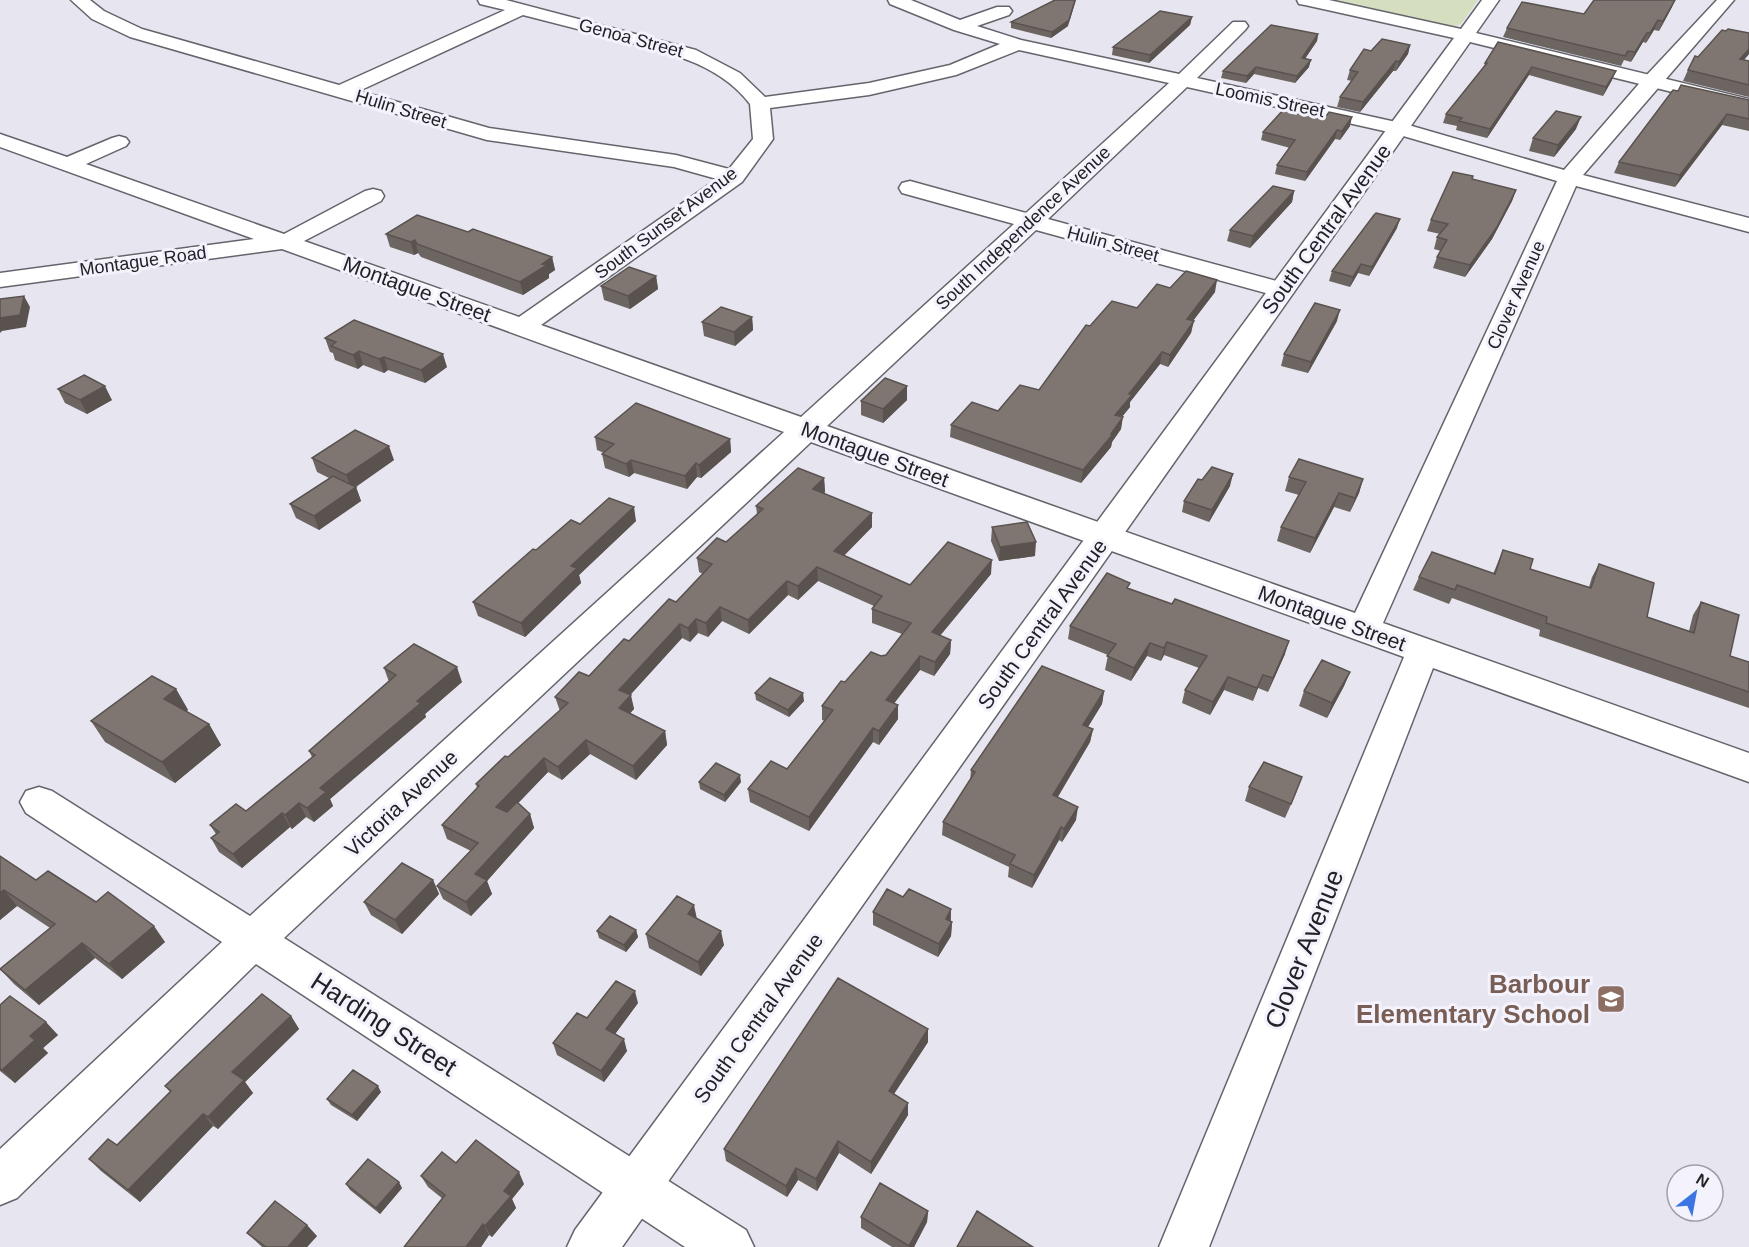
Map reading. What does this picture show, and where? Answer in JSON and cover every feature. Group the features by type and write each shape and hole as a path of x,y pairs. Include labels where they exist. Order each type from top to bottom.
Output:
{"street":[{"name":"Hulin Street","path":"79,0 98,15 136,33 487,134 676,161 734,177"},
{"name":"Genoa Street","path":"486,0 677,49 706,60 741,81 760,104"},
{"name":"Loomis Street","path":"896,0 960,26 1017,44 1398,128 1569,178 1749,225"},
{"path":"1305,0 1749,105"},
{"name":"South Central Avenue","path":"592,1247 1491,0"},
{"name":"Clover Avenue","path":"1364,629 1569,178 1651,82 1723,4"},
{"path":"343,91 521,9"},
{"path":"960,26 1003,11"},
{"name":"South Independence Avenue","path":"806,429 1239,27"},
{"path":"760,104 869,89 956,69 1017,44"},
{"name":"South Sunset Avenue","path":"522,327 734,177 763,139 760,104"},
{"name":"Montague Street","path":"0,140 1749,768"},
{"path":"68,164 119,142"},
{"name":"Hulin Street","path":"910,188 1282,290"},
{"path":"285,242 373,196"},
{"name":"Montague Road","path":"0,280 285,242"},
{"name":"Victoria Avenue","path":"0,1181 253,940 806,429"},
{"name":"Clover Avenue","path":"1184,1247 1424,651"},
{"name":"Harding Street","path":"39,802 729,1247"}],"green space":[{"path":"1314,0 1478,0 1461,24 1452,27"}],"building":[{"path":"1055,0 1075,0 1069,20 1052,32 1011,22"},
{"path":"1594,0 1675,0 1663,21 1658,20 1635,52 1628,51 1625,56 1507,28 1522,2 1584,14"},
{"path":"1160,11 1192,17 1150,55 1113,47"},
{"path":"1271,25 1318,34 1302,58 1311,60 1297,76 1256,67 1247,76 1223,71"},
{"path":"1722,30 1749,33 1749,49 1740,59 1749,61 1749,85 1688,70 1695,56 1698,57"},
{"path":"1382,39 1410,45 1399,62 1396,61 1363,102 1340,97 1358,72 1350,70 1364,49 1371,51"},
{"path":"1498,42 1616,71 1606,87 1532,67 1490,129 1459,121 1462,118 1446,114 1487,63 1485,63"},
{"path":"1681,85 1749,100 1749,119 1727,114 1680,175 1619,162 1673,90 1678,91"},
{"path":"1283,110 1324,119 1329,112 1352,117 1342,131 1337,130 1307,172 1277,165 1295,140 1263,132"},
{"path":"1556,111 1581,117 1558,145 1533,138"},
{"path":"1453,172 1516,190 1497,227 1470,265 1437,257 1447,240 1437,237 1448,224 1431,220"},
{"path":"1273,186 1294,191 1253,236 1230,230"},
{"path":"1376,213 1400,219 1372,267 1361,264 1353,277 1332,271 1374,215"},
{"path":"417,215 468,232 473,229 552,257 542,264 547,265 520,282 417,244 415,240 411,242 386,234"},
{"path":"629,267 656,276 628,296 601,286"},
{"path":"1186,271 1217,280 1187,319 1194,321 1170,355 1162,352 1129,394 1132,395 1115,415 1123,417 1111,434 1113,434 1083,470 951,425 972,402 998,411 1020,385 1039,390 1086,325 1090,326 1112,301 1137,308 1157,284 1170,288"},
{"path":"24,296 20,315 0,318 0,299"},
{"path":"1315,303 1340,310 1311,362 1284,354"},
{"path":"721,307 752,317 734,332 702,322"},
{"path":"354,320 443,354 421,370 359,351 353,355 331,346 336,342 325,338"},
{"path":"84,375 105,386 80,400 58,389"},
{"path":"885,378 907,386 883,409 861,401"},
{"path":"636,403 730,439 699,465 696,463 685,476 631,460 626,464 602,454 614,444 595,437"},
{"path":"355,430 389,446 346,475 312,458"},
{"path":"1299,459 1363,479 1355,498 1339,493 1315,538 1281,527 1306,482 1289,477"},
{"path":"1212,467 1233,474 1212,510 1184,501 1198,479 1202,480"},
{"path":"798,468 824,478 813,489 872,513 834,551 910,585 948,542 992,560 932,632 951,640 935,662 920,656 886,700 898,705 879,731 873,728 809,817 748,789 771,761 787,769 833,710 822,706 841,681 845,682 871,652 881,656 886,655 911,623 872,609 882,596 817,567 798,586 787,581 748,620 720,607 706,623 696,619 688,628 680,624 619,690 631,695 619,708 665,731 633,766 586,740 558,767 544,758 496,807 507,812 517,802 530,814 475,874 487,880 466,902 437,886 478,843 442,825 479,786 476,784 505,756 508,757 568,703 555,697 579,672 589,676 624,639 629,641 669,599 676,602 712,564 697,558 717,538 726,542 763,509 756,506"},
{"path":"333,476 356,487 314,516 290,504"},
{"path":"609,498 634,507 571,566 577,568 521,623 473,602 533,549 536,550 571,520 580,524"},
{"path":"1027,522 1036,542 1000,547 992,527"},
{"path":"1503,550 1533,559 1530,569 1591,588 1599,564 1654,583 1647,617 1694,633 1701,602 1739,615 1730,656 1749,662 1749,692 1546,623 1547,617 1457,585 1455,590 1419,577 1432,552 1495,574"},
{"path":"1107,573 1130,583 1127,588 1172,604 1175,599 1289,641 1273,678 1263,675 1257,688 1228,677 1213,702 1185,690 1207,656 1167,642 1164,648 1150,643 1134,668 1107,656 1116,644 1070,626"},
{"path":"414,644 457,667 417,701 421,703 320,788 326,792 307,808 299,803 285,815 282,813 233,854 211,838 219,832 210,825 236,804 246,811 315,755 309,751 396,675 384,668"},
{"path":"1322,660 1350,672 1332,703 1304,691"},
{"path":"1042,666 1104,691 1083,725 1093,729 1053,795 1078,807 1064,829 1061,827 1034,875 1010,864 1015,855 943,822 975,772 971,770"},
{"path":"152,676 176,689 164,699 209,724 162,762 91,721"},
{"path":"770,678 803,693 788,710 755,693"},
{"path":"1264,762 1302,777 1291,804 1249,787"},
{"path":"716,763 740,775 724,795 699,782"},
{"path":"0,856 36,880 48,871 96,902 108,892 154,926 109,964 82,943 25,990 0,969 55,924 4,890 0,893"},
{"path":"402,863 433,880 395,920 364,902"},
{"path":"887,889 903,897 909,889 951,909 946,919 952,922 939,944 873,912"},
{"path":"677,896 694,905 688,914 721,931 698,962 646,934"},
{"path":"610,916 636,930 624,945 597,931"},
{"path":"838,978 928,1029 889,1091 908,1103 871,1162 838,1141 816,1179 796,1168 786,1186 724,1149"},
{"path":"616,981 635,991 606,1029 624,1039 601,1071 553,1043 577,1013 587,1018"},
{"path":"262,994 291,1016 232,1072 244,1080 208,1117 203,1114 128,1190 89,1159 108,1139 117,1145 171,1091 165,1086"},
{"path":"10,996 46,1022 30,1036 35,1040 2,1070 0,1069 0,1005"},
{"path":"353,1070 378,1086 352,1115 327,1099"},
{"path":"476,1140 519,1172 504,1191 511,1196 485,1226 483,1224 466,1247 404,1247 445,1195 421,1176 442,1152 456,1163"},
{"path":"368,1159 399,1182 376,1208 346,1184"},
{"path":"880,1183 928,1211 909,1246 861,1217"},
{"path":"275,1201 307,1225 288,1247 266,1247 247,1233"},
{"path":"977,1211 1033,1247 957,1247"}],"place":[{"name":"Barbour Elementary School","path":"1611,999"}]}
